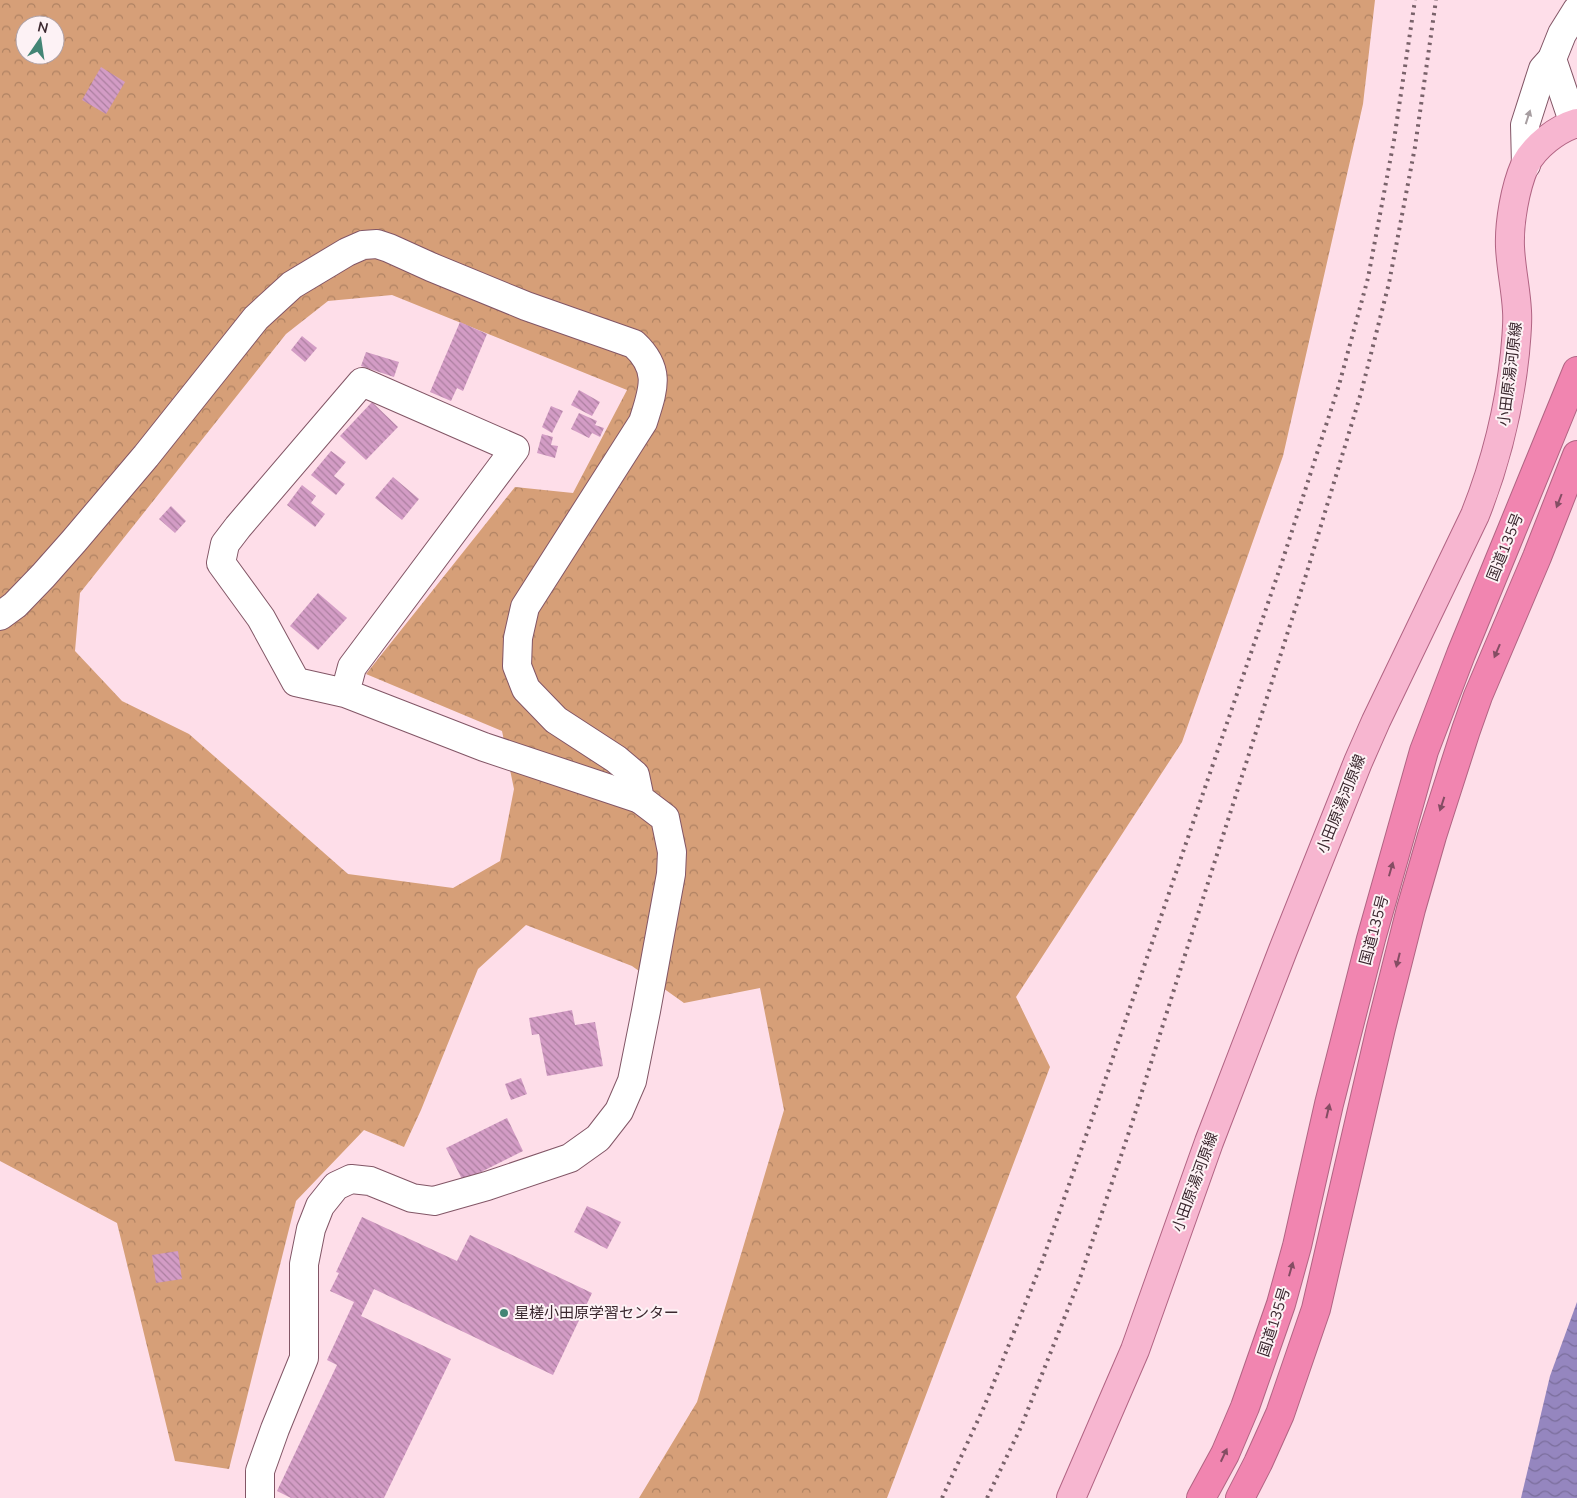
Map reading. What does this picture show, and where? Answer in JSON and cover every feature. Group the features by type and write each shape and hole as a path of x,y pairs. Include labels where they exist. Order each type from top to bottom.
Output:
{"highway":[{"name":"国道135号","path":"1201,1498 1225,1454 1245,1407 1281,1304 1297,1246 1369,948 1424,751 1461,654 1577,371"},
{"name":"国道135号","path":"1240,1498 1280,1414 1316,1309 1381,1028 1411,909 1466,730 1478,696 1537,557 1577,455"}],"main road":[{"name":"小田原湯河原線","path":"1071,1498 1135,1350 1213,1133 1358,762 1475,515 1500,444 1510,394 1517,335 1517,313 1510,248 1510,224 1514,203 1526,165 1537,149 1550,137 1576,123"}],"street":[{"path":"1526,165 1525,125 1543,69 1552,59 1562,34 1577,10"},
{"path":"1552,59 1576,123"},
{"path":"0,616 21,599 68,548 146,456 256,318 274,300 292,285 347,252 363,245 377,244 526,306 634,344 650,364 653,378 650,399 643,422 525,607 518,638 517,666 526,689 556,720 616,759 635,775 640,799"},
{"path":"260,1498 260,1471 304,1358 304,1264 311,1229 320,1206 336,1186 351,1179 370,1181 412,1198 434,1201 487,1186 570,1158 598,1138 619,1111 632,1081 671,874 672,852 665,818 640,799 484,747 345,693 296,682 261,618 221,563 225,544 238,527 362,382 515,449 352,667 345,693"}],"green space":[{"path":"0,0 1375,0 1363,104 1283,456 1182,742 1016,997 1050,1067 887,1498 639,1498 697,1402 784,1110 760,988 684,1003 632,966 526,925 478,969 404,1147 364,1130 296,1201 229,1469 175,1461 117,1223 0,1161","holes":["392,295 627,390 573,493 515,487 366,674 502,731 514,789 500,861 453,888 348,874 189,734 122,701 75,651 80,593 286,334 328,301"]}],"water":[{"path":"1577,1302 1577,1498 1521,1498 1550,1376"}],"building":[{"path":"101,67 125,82 106,114 82,100"},
{"path":"460,322 487,334 463,391 457,388 451,401 430,392"},
{"path":"302,336 317,348 305,362 291,350"},
{"path":"366,352 399,362 394,377 361,366"},
{"path":"579,390 600,402 592,416 571,405"},
{"path":"372,402 398,427 366,460 340,436"},
{"path":"551,406 563,411 552,433 542,427"},
{"path":"579,413 597,421 595,425 604,428 600,437 592,433 589,438 571,429"},
{"path":"542,434 553,437 551,445 558,446 555,458 537,453"},
{"path":"331,451 346,462 334,476 345,484 336,495 311,475"},
{"path":"393,477 419,499 402,520 375,498"},
{"path":"302,485 316,496 311,503 325,514 315,527 287,505"},
{"path":"171,506 186,521 175,533 159,519"},
{"path":"318,593 347,618 318,650 290,626"},
{"path":"572,1010 575,1025 595,1022 603,1066 547,1076 539,1034 532,1035 529,1018"},
{"path":"521,1078 527,1094 511,1100 505,1084"},
{"path":"507,1118 523,1151 463,1181 446,1148"},
{"path":"587,1206 621,1222 607,1249 574,1232"},
{"path":"362,1217 457,1261 470,1235 592,1293 553,1375 374,1289 361,1316 451,1359 384,1498 291,1498 277,1491 337,1365 327,1360 354,1302 330,1291 339,1273 336,1272"},
{"path":"178,1251 182,1279 156,1283 152,1255"}],"railway":[{"path":"942,1498 984,1407 1042,1262 1282,562 1339,385 1368,278 1394,140 1415,0"},
{"path":"987,1498 1021,1427 1079,1281 1133,1120 1306,575 1361,393 1389,283 1415,147 1436,0"}],"place":[{"name":"星槎小田原学習センター","path":"504,1313"}]}
